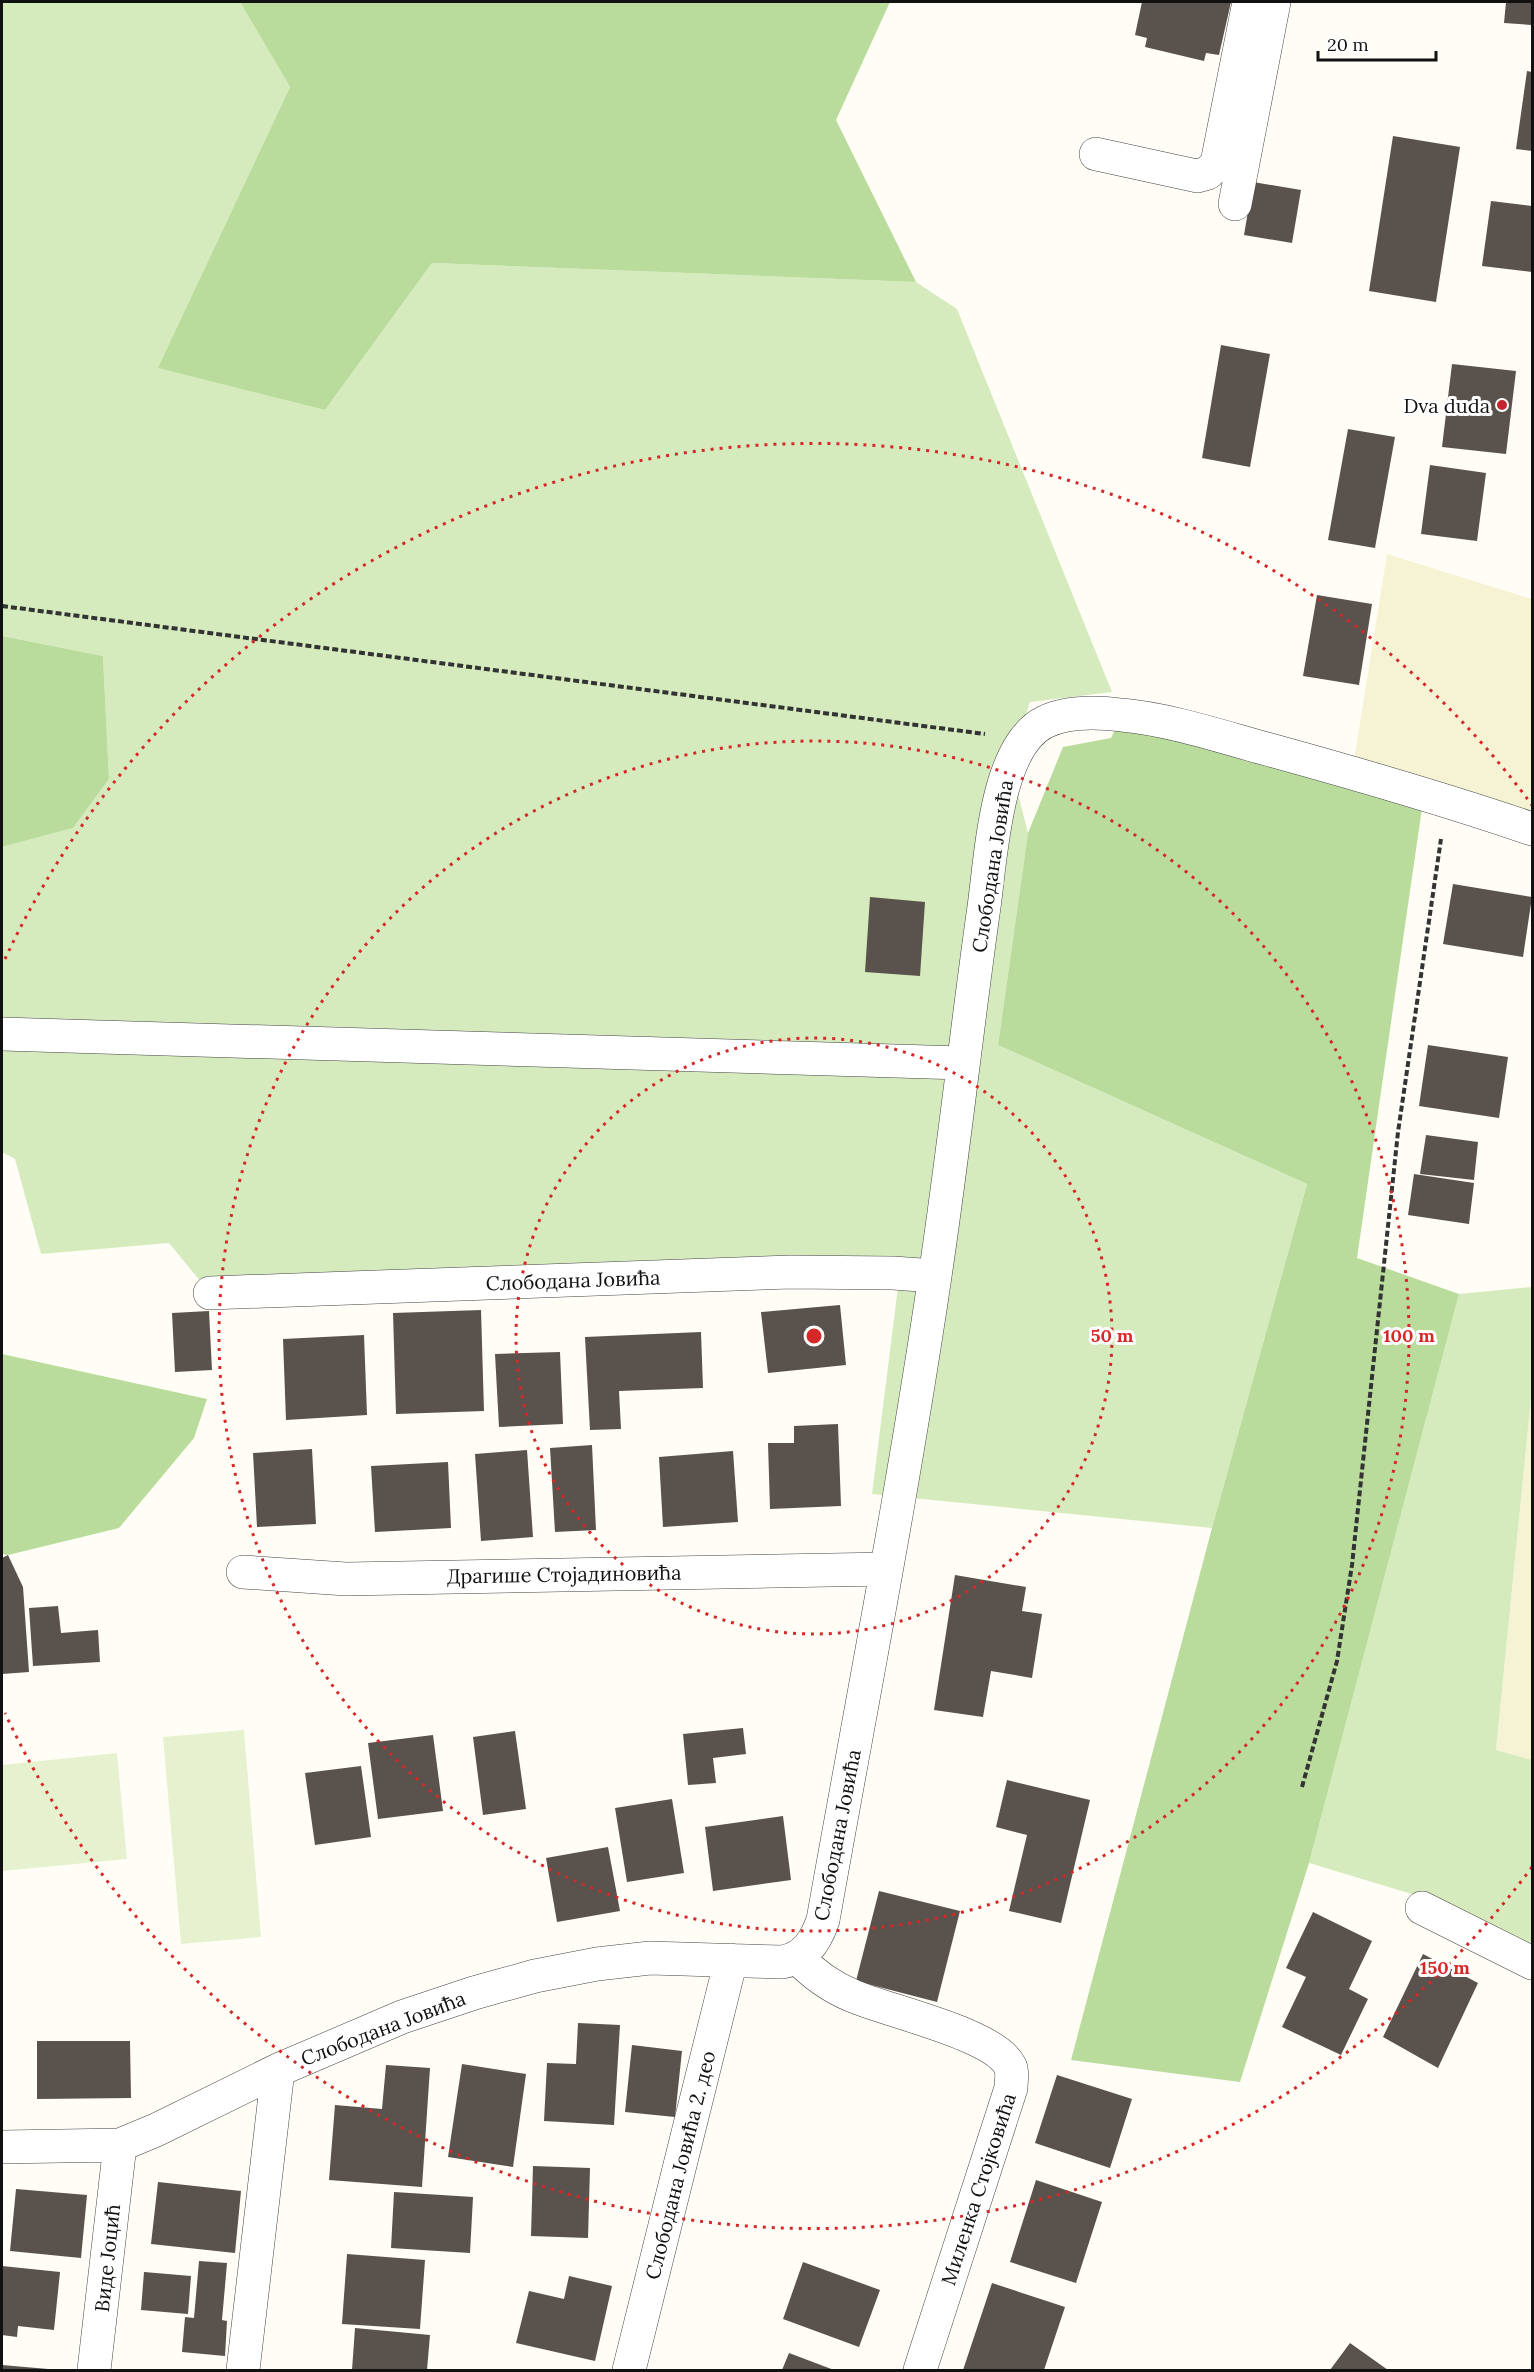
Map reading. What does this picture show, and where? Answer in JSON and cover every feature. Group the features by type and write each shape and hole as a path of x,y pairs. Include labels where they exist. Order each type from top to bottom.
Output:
{"street":[{"path":"1096,154 1197,176 1208,173 1217,163 1249,2"},
{"path":"1235,204 1274,2"},
{"name":"Слободана Јовића","path":"2,2147 120,2145 156,2130 278,2070 402,2017 535,1976 597,1964 650,1958 767,1963 789,1961 797,1957 818,1936 823,1920 886,1569 935,1276 998,808 1010,762 1024,739 1040,724 1058,716 1122,715 1188,728 1447,800 1533,829"},
{"path":"2,1034 962,1063"},
{"name":"Слободана Јовића","path":"210,1293 791,1272 893,1273 935,1276"},
{"name":"Драгише Стојадиновића","path":"243,1572 346,1579 886,1569"},
{"path":"1422,1908 1533,1963"},
{"name":"Миленка Стојковића","path":"797,1957 824,1982 853,1996 970,2036 1000,2053 1011,2067 1011,2088 920,2370"},
{"name":"Слободана Јовића 2. део","path":"629,2370 731,1960"},
{"path":"243,2370 278,2070"},
{"name":"Виде Јоцић","path":"94,2370 120,2145"}],"path":[{"path":"2,606 1024,739"},
{"path":"1302,1787 1337,1661 1352,1565 1398,1132 1447,800"}],"shaded area":[{"path":"1387,554 1532,599 1532,831 1352,773"},
{"path":"1532,1388 1532,1760 1496,1750"}],"green space":[{"path":"2,2 240,2 290,87 159,368 325,410 432,263 916,282 957,309 1112,692 1030,702 1010,762 1028,833 998,1045 1307,1184 1212,1528 872,1494 898,1287 210,1293 169,1243 41,1254 15,1159 2,1152 2,847 73,828 109,779 103,656 2,636"},
{"path":"240,2 890,2 836,120 916,282 432,263 325,410 158,368 290,87"},
{"path":"2,636 103,656 109,779 73,828 2,847"},
{"path":"1122,715 1217,752 1352,773 1422,808 1357,1258 1459,1294 1309,1863 1240,2082 1071,2060 1212,1528 1307,1184 998,1045 1028,833 1063,747 1111,738"},
{"path":"1532,1287 1532,1388 1496,1750 1532,1760 1532,1953 1425,1898 1309,1863 1459,1294"},
{"path":"2,1354 207,1399 194,1438 119,1528 8,1555 2,1554"},
{"path":"244,1730 261,1937 181,1944 163,1737"},
{"path":"117,1753 127,1859 2,1871 2,1765"}],"building":[{"path":"1142,2 1231,2 1219,55 1206,53 1204,61 1145,47 1147,38 1135,35"},
{"path":"1506,2 1532,2 1532,25 1504,23"},
{"path":"1527,71 1532,72 1532,151 1516,149"},
{"path":"1393,136 1460,147 1436,302 1369,291"},
{"path":"1253,182 1301,190 1292,243 1244,235"},
{"path":"1491,201 1532,206 1532,272 1482,266"},
{"path":"1221,345 1270,354 1250,467 1202,458"},
{"path":"1452,364 1516,371 1506,454 1442,447"},
{"path":"1348,429 1395,437 1375,548 1328,540"},
{"path":"1430,465 1486,473 1477,541 1421,534"},
{"path":"1317,595 1372,604 1359,685 1303,676"},
{"path":"1453,884 1532,897 1523,957 1443,944"},
{"path":"870,897 925,902 920,976 865,972"},
{"path":"1428,1045 1508,1057 1499,1118 1419,1106"},
{"path":"1426,1135 1478,1142 1474,1180 1420,1174"},
{"path":"1414,1174 1474,1183 1469,1224 1408,1215"},
{"path":"840,1305 846,1365 768,1373 761,1312"},
{"path":"481,1310 484,1411 396,1414 393,1313"},
{"path":"209,1311 212,1370 175,1372 172,1313"},
{"path":"701,1332 703,1388 619,1391 621,1429 590,1430 585,1337"},
{"path":"364,1335 367,1415 286,1420 283,1339"},
{"path":"560,1352 563,1424 499,1427 495,1354"},
{"path":"838,1424 841,1506 770,1509 768,1443 794,1443 794,1426"},
{"path":"592,1445 596,1530 555,1532 550,1448"},
{"path":"312,1449 316,1524 257,1527 253,1453"},
{"path":"527,1450 533,1537 481,1541 475,1454"},
{"path":"733,1451 738,1522 663,1527 659,1457"},
{"path":"448,1462 451,1528 375,1532 371,1466"},
{"path":"8,1555 23,1587 29,1672 2,1674 2,1558"},
{"path":"955,1575 1026,1587 1022,1611 1042,1614 1032,1678 991,1671 983,1717 934,1710"},
{"path":"58,1606 61,1633 98,1630 100,1662 33,1666 29,1608"},
{"path":"743,1728 746,1754 713,1758 716,1783 688,1785 683,1734"},
{"path":"515,1731 526,1809 483,1815 473,1737"},
{"path":"433,1735 443,1811 378,1819 368,1743"},
{"path":"361,1766 371,1837 315,1845 305,1773"},
{"path":"1007,1780 1090,1800 1061,1923 1009,1911 1027,1835 996,1827"},
{"path":"672,1799 684,1873 627,1882 615,1808"},
{"path":"783,1816 791,1880 713,1891 705,1827"},
{"path":"608,1847 620,1911 557,1922 546,1858"},
{"path":"879,1891 960,1911 937,2002 856,1981"},
{"path":"1313,1912 1372,1941 1349,1989 1368,1999 1341,2055 1282,2027 1306,1977 1286,1968"},
{"path":"1423,1954 1478,1983 1438,2068 1383,2037"},
{"path":"578,2023 620,2025 614,2125 544,2121 547,2063 576,2064"},
{"path":"37,2041 130,2041 131,2098 37,2099"},
{"path":"632,2045 682,2051 675,2117 625,2112"},
{"path":"462,2064 526,2074 513,2167 448,2157"},
{"path":"386,2065 430,2068 422,2187 329,2180 335,2105 382,2109"},
{"path":"1057,2075 1132,2099 1110,2168 1035,2143"},
{"path":"533,2166 590,2168 588,2238 531,2236"},
{"path":"1036,2180 1102,2202 1076,2283 1010,2262"},
{"path":"158,2182 241,2191 235,2253 151,2244"},
{"path":"16,2189 87,2195 81,2258 10,2251"},
{"path":"394,2192 473,2197 470,2253 391,2248"},
{"path":"347,2254 425,2260 420,2329 342,2324"},
{"path":"199,2261 227,2263 222,2320 227,2321 225,2356 182,2352 185,2317 194,2318"},
{"path":"803,2262 880,2290 859,2347 783,2319"},
{"path":"2,2266 60,2272 54,2330 18,2326 17,2337 2,2335"},
{"path":"144,2272 191,2276 188,2314 141,2310"},
{"path":"569,2276 612,2286 595,2361 516,2343 529,2291 564,2299"},
{"path":"992,2283 1065,2307 1044,2370 963,2370"},
{"path":"355,2328 430,2335 427,2370 352,2370"},
{"path":"1350,2343 1388,2370 1330,2370"},
{"path":"789,2353 834,2370 782,2370"},
{"path":"2,2365 48,2369 48,2370 2,2370"}],"place":[{"name":"Dva duda","path":"1502,405"}]}
